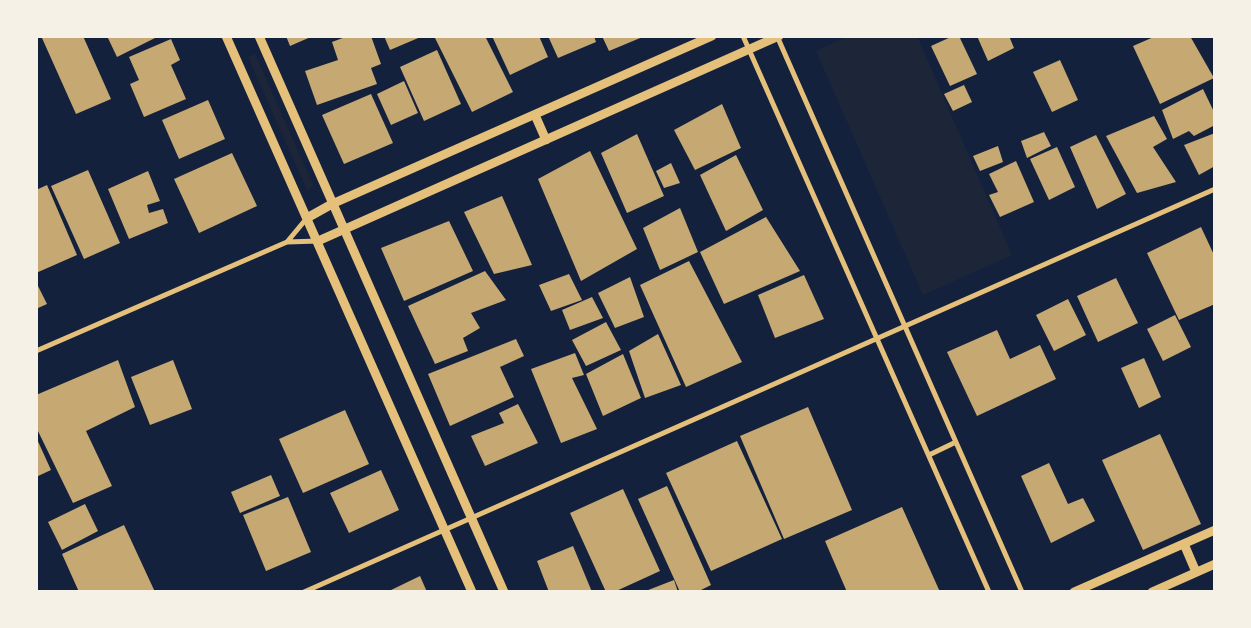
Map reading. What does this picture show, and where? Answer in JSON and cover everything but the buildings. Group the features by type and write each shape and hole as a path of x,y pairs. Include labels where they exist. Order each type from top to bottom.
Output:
{"street":[{"path":"259,36 504,592"},
{"path":"287,242 307,218 332,204 712,36"},
{"path":"744,36 989,592"},
{"path":"36,351 287,242 318,241 344,230 778,36 1022,592"},
{"path":"228,37 443,530 472,592"},
{"path":"535,115 546,140"},
{"path":"304,592 1215,188"},
{"path":"928,454 956,442"},
{"path":"1074,592 1215,530"},
{"path":"1184,544 1196,572"},
{"path":"1152,592 1215,564"}],"shaded area":[{"path":"848,36 917,36 1012,255 923,295 816,51"},
{"path":"255,54 314,187 307,190 248,57"}]}
